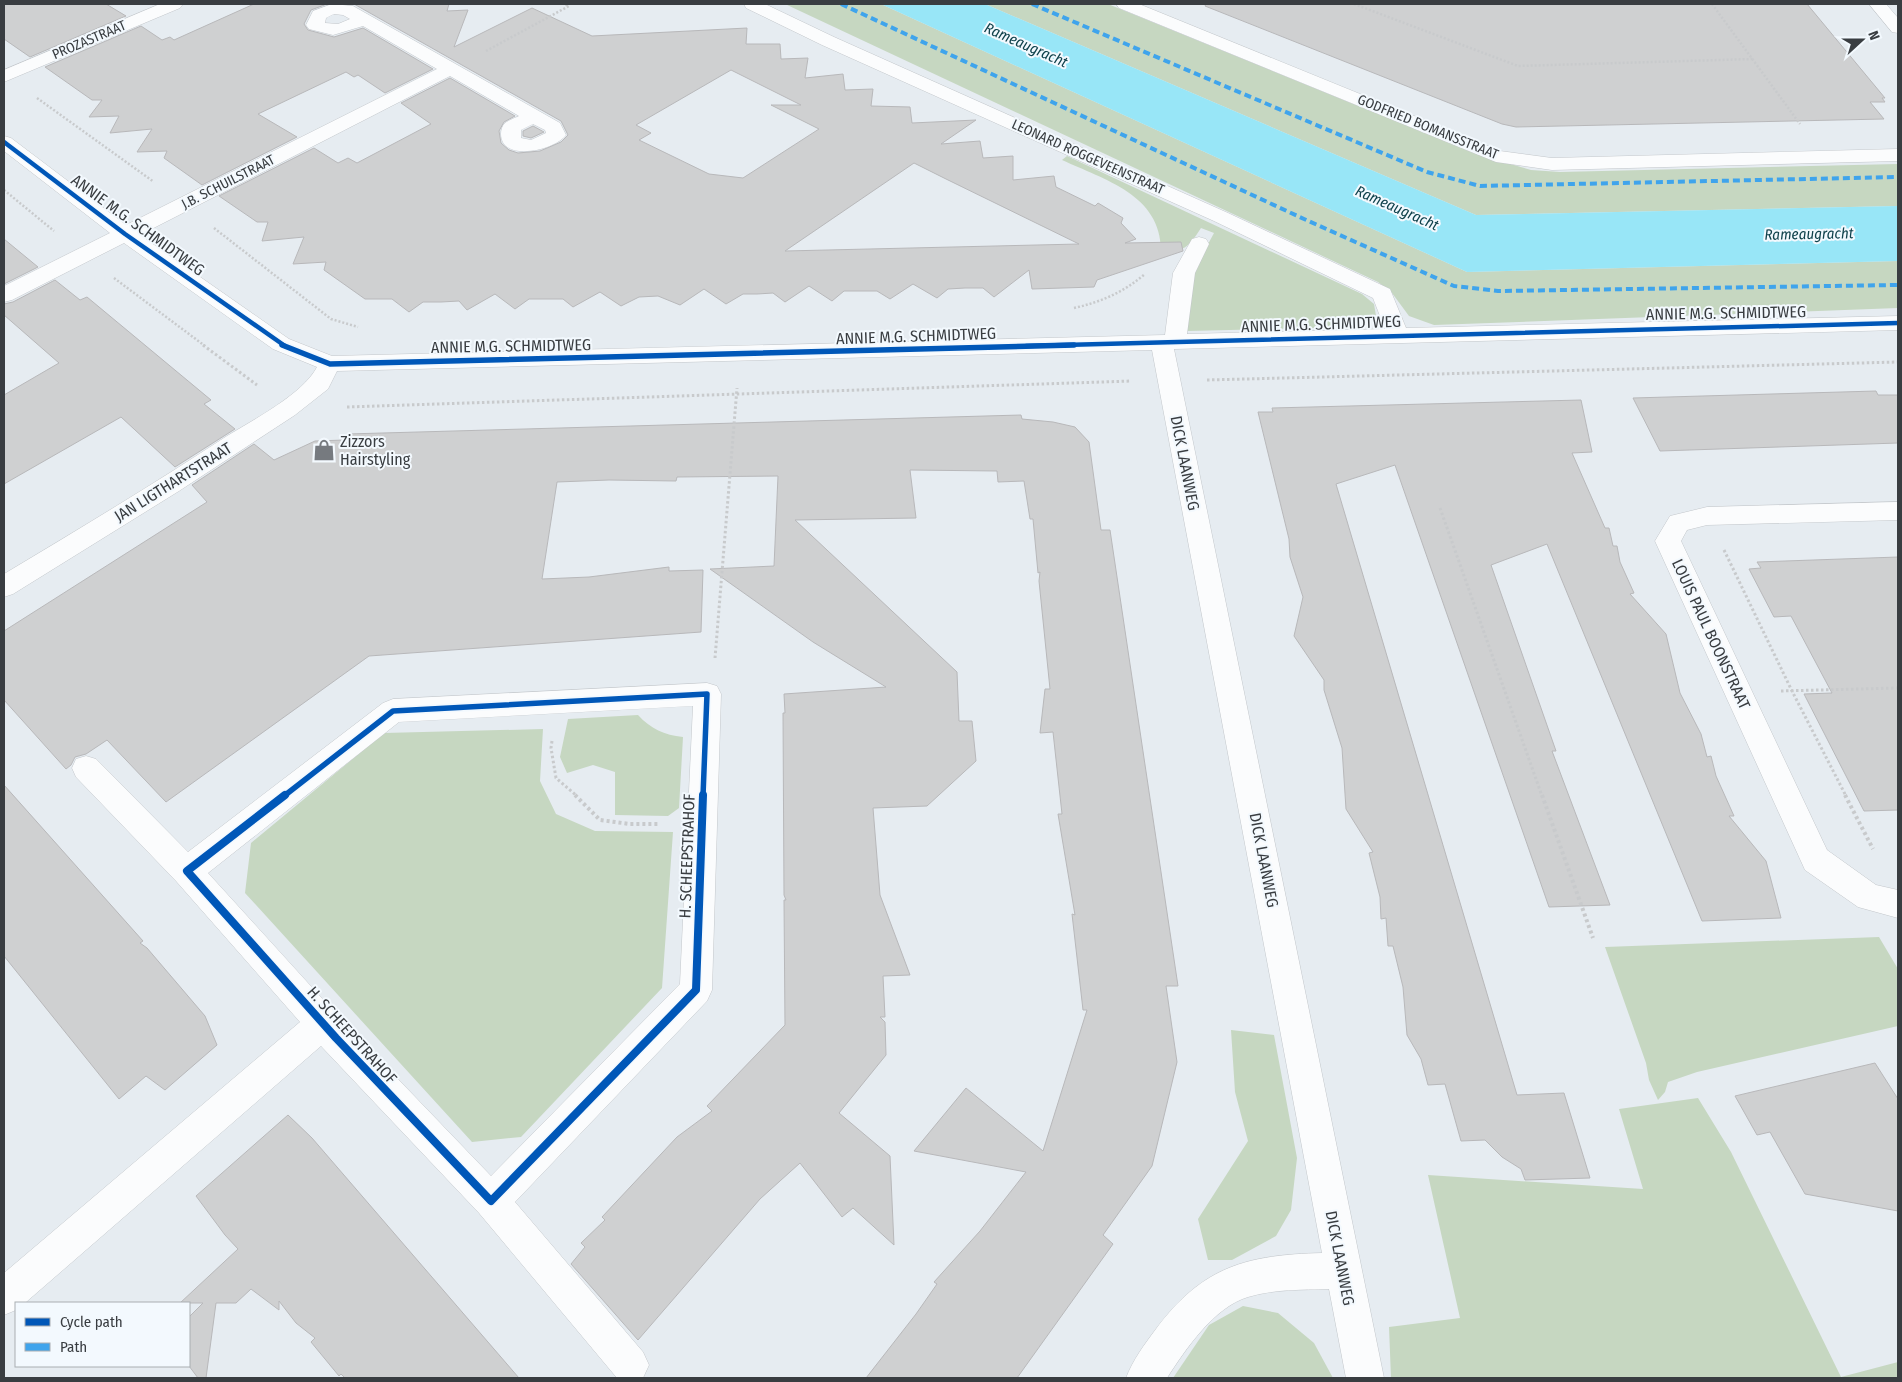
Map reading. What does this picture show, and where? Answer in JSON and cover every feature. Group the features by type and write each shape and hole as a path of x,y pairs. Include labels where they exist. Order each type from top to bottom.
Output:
{"street":[{"name":"PROZASTRAAT","path":"5,76 174,4"},
{"name":"LEONARD ROGGEVEENSTRAAT","path":"752,4 828,41 1221,217 1382,294 1398,335"},
{"name":"GODFRIED BOMANSSTRAAT","path":"1125,4 1496,156 1552,164 1898,155"},
{"path":"1877,4 1898,28"},
{"path":"363,20 533,116"},
{"name":"J.B. SCHUILSTRAAT","path":"4,295 451,69"},
{"name":"ANNIE M.G. SCHMIDTWEG","path":"4,142 125,234 280,344 330,364 738,355 1398,335 1898,323"},
{"path":"1169,342 1177,318 1184,273 1199,244"},
{"name":"DICK LAANWEG","path":"1169,342 1241,738 1364,1378"},
{"name":"JAN LIGTHARTSTRAAT","path":"4,587 170,485 288,409 320,383 330,364"},
{"name":"LOUIS PAUL BOONSTRAAT","path":"1898,511 1707,516 1679,523 1668,541 1816,860 1869,897 1898,904"},
{"path":"187,871 393,711 707,694"},
{"name":"H. SCHEEPSTRAHOF","path":"86,768 187,871 322,1024 418,1128 491,1202 696,990 707,694"},
{"name":"H. SCHEEPSTRAHOF","path":"4,1297 322,1024"},
{"path":"491,1202 630,1365"},
{"path":"1145,1378 1175,1332 1214,1294 1247,1279 1268,1275 1342,1270"}],"path":[{"path":"451,69 569,6 564,4"},
{"path":"1354,4 1518,66 1752,60"},
{"path":"1712,4 1805,131"},
{"path":"5,76 184,204 331,319 363,328"},
{"path":"1074,308 1103,302 1130,289 1150,266 1184,273"},
{"path":"707,694 715,668 738,355"},
{"path":"1440,508 1593,938"},
{"path":"1707,516 1792,691 1876,855"},
{"path":"1737,693 1898,688"},
{"path":"558,703 552,748 556,778 600,820 630,824 703,823"}],"green space":[{"path":"785,4 881,4 1467,272 1898,261 1898,308 1434,325 1409,316 1392,293 1378,282"},
{"path":"985,4 1108,4 1476,154 1531,170 1560,172 1898,164 1898,206 1476,215"},
{"path":"1067,156 1362,294 1374,304 1376,316 1367,324 1358,327 1187,331 1192,274 1214,233 1201,228 1193,240 1185,247 1176,251 1161,252 1159,233 1152,216 1141,203 1128,192 1112,183 1062,160"},
{"path":"638,715 658,731 683,737 679,808 668,816 615,815 615,772 593,765 567,773 560,757 568,719"},
{"path":"543,729 540,781 556,814 595,831 673,832 662,988 521,1137 472,1142 245,893 251,843 384,733"},
{"path":"1879,937 1898,969 1898,1026 1697,1072 1668,1082 1665,1092 1658,1100 1649,1080 1646,1063 1605,947"},
{"path":"1231,1030 1274,1035 1297,1158 1291,1210 1276,1236 1232,1260 1208,1260 1198,1219 1248,1141 1235,1092"},
{"path":"1698,1098 1731,1152 1841,1377 1898,1362 1898,1378 1391,1378 1389,1327 1460,1318 1428,1175 1643,1189 1619,1109"},
{"path":"1243,1306 1278,1313 1314,1343 1333,1378 1173,1378 1209,1325"}],"water":[{"name":"Rameaugracht","path":"881,4 985,4 1476,215 1898,206 1898,261 1467,272"}],"building":[{"path":"4,4 106,4 126,16 30,57 4,39"},
{"path":"254,4 327,4 311,10 304,24 308,30 334,37 363,28 433,69 385,93 358,75 354,77 346,72 258,114 297,137 202,185 164,158 167,151 137,152 152,129 110,133 119,116 89,117 102,100 92,100 45,67 141,26 162,40 170,37 174,40"},
{"path":"354,4 449,4 447,11 468,10 454,47 532,8 592,36 747,28 746,44 780,44 781,59 808,58 805,78 843,74 845,90 873,89 871,106 910,107 912,123 976,120 941,144 980,141 983,158 1013,156 1013,180 1054,176 1056,187 1095,206 1098,203 1123,218 1121,223 1136,239 1125,243 1181,242 1183,251 1097,280 1094,287 1032,289 1029,270 994,297 983,288 965,288 948,289 937,298 913,284 890,299 877,291 844,291 832,301 809,286 785,302 773,293 743,294 726,304 704,289 680,305 658,296 639,297 621,306 600,292 573,307 563,299 529,299 515,309 495,294 467,310 459,301 423,302 409,312 392,299 365,299 324,270 326,262 293,264 304,237 262,241 268,222 257,222 219,196 314,148 338,163 348,158 357,163 431,124 401,103 450,78 515,116 504,122 499,131 501,143 509,150 518,153 540,151 561,142 568,135 561,121","holes":["731,70 801,105 771,105 819,129 743,178 709,174 639,140 651,133 636,125","914,163 946,179 1079,244 785,251"]},
{"path":"1206,4 1807,4 1885,98 1882,98 1885,102 1870,102 1884,119 1516,127 1502,124 1205,6"},
{"path":"533,126 544,132 531,138 523,136 523,131"},
{"path":"4,239 38,267 4,284"},
{"path":"55,280 80,300 87,297 211,400 204,404 235,429 175,467 121,417 4,484 4,395 59,363 4,315 4,304 13,302"},
{"path":"1876,391 1878,395 1898,395 1898,443 1660,451 1633,398"},
{"path":"1581,400 1592,452 1572,453 1605,528 1609,528 1613,546 1617,546 1620,562 1634,593 1630,594 1666,634 1680,693 1701,734 1707,757 1711,756 1716,776 1734,816 1729,816 1766,861 1781,918 1702,921 1547,544 1491,565 1556,751 1552,751 1610,905 1549,907 1395,465 1336,484 1517,1095 1564,1093 1590,1178 1525,1180 1521,1169 1502,1157 1485,1140 1461,1141 1445,1084 1428,1085 1421,1059 1407,1035 1403,987 1393,946 1388,946 1386,918 1381,919 1380,897 1369,853 1373,852 1346,809 1342,748 1324,690 1324,680 1294,636 1303,597 1290,557 1289,539 1258,412 1273,412 1272,408"},
{"path":"1021,415 1022,419 1053,422 1075,427 1089,442 1101,530 1110,530 1178,986 1166,986 1177,1062 1152,1166 1103,1235 1113,1244 1017,1378 866,1378 916,1314 937,1284 934,1282 980,1231 1026,1172 914,1151 966,1088 1043,1151 1087,1010 1083,1010 1072,914 1075,915 1058,814 1062,814 1053,732 1040,733 1045,689 1050,689 1039,581 1040,572 1038,573 1033,519 1030,519 1024,481 998,482 997,471 910,470 916,518 795,520 957,672 959,721 972,721 976,761 927,806 873,808 880,895 910,975 883,976 885,1017 880,1017 885,1022 886,1055 839,1113 890,1156 894,1245 853,1208 842,1217 800,1163 760,1199 638,1340 571,1264 585,1247 581,1243 605,1220 602,1217 677,1137 712,1111 707,1106 785,1025 784,694 886,687 813,642 710,569 774,566 778,476 677,477 676,481 609,480 557,482 542,579 589,577 669,567 669,571 703,570 701,632 369,656 166,802 107,740 86,754 75,757 71,765 66,769 4,700 4,631 207,502 192,485 254,444 274,460 315,441 345,440 347,434"},
{"path":"1898,557 1898,810 1864,811 1804,694 1832,693 1791,616 1774,617 1749,569 1761,568 1757,562"},
{"path":"4,785 143,941 140,943 147,948 205,1016 217,1045 165,1090 146,1076 119,1099 4,956"},
{"path":"1875,1063 1898,1099 1898,1211 1805,1194 1770,1132 1757,1135 1735,1096"},
{"path":"288,1115 312,1138 519,1378 345,1378 341,1374 339,1376 311,1342 315,1338 296,1323 279,1301 279,1310 251,1289 236,1303 216,1303 206,1378 198,1378 190,1367 190,1316 203,1303 181,1302 238,1249 196,1196"}],"marked path":[{"path":"841,4 1304,219 1454,286 1498,291 1898,285"},
{"path":"1032,4 1427,172 1480,186 1898,177"}],"cycle path":[{"path":"4,142 125,234 281,344 330,364 1898,323"},
{"path":"707,694 696,990 491,1201 336,1038 187,871 393,711 707,694"}],"place":[{"name":"Zizzors Hairstyling","path":"324,450"}]}
